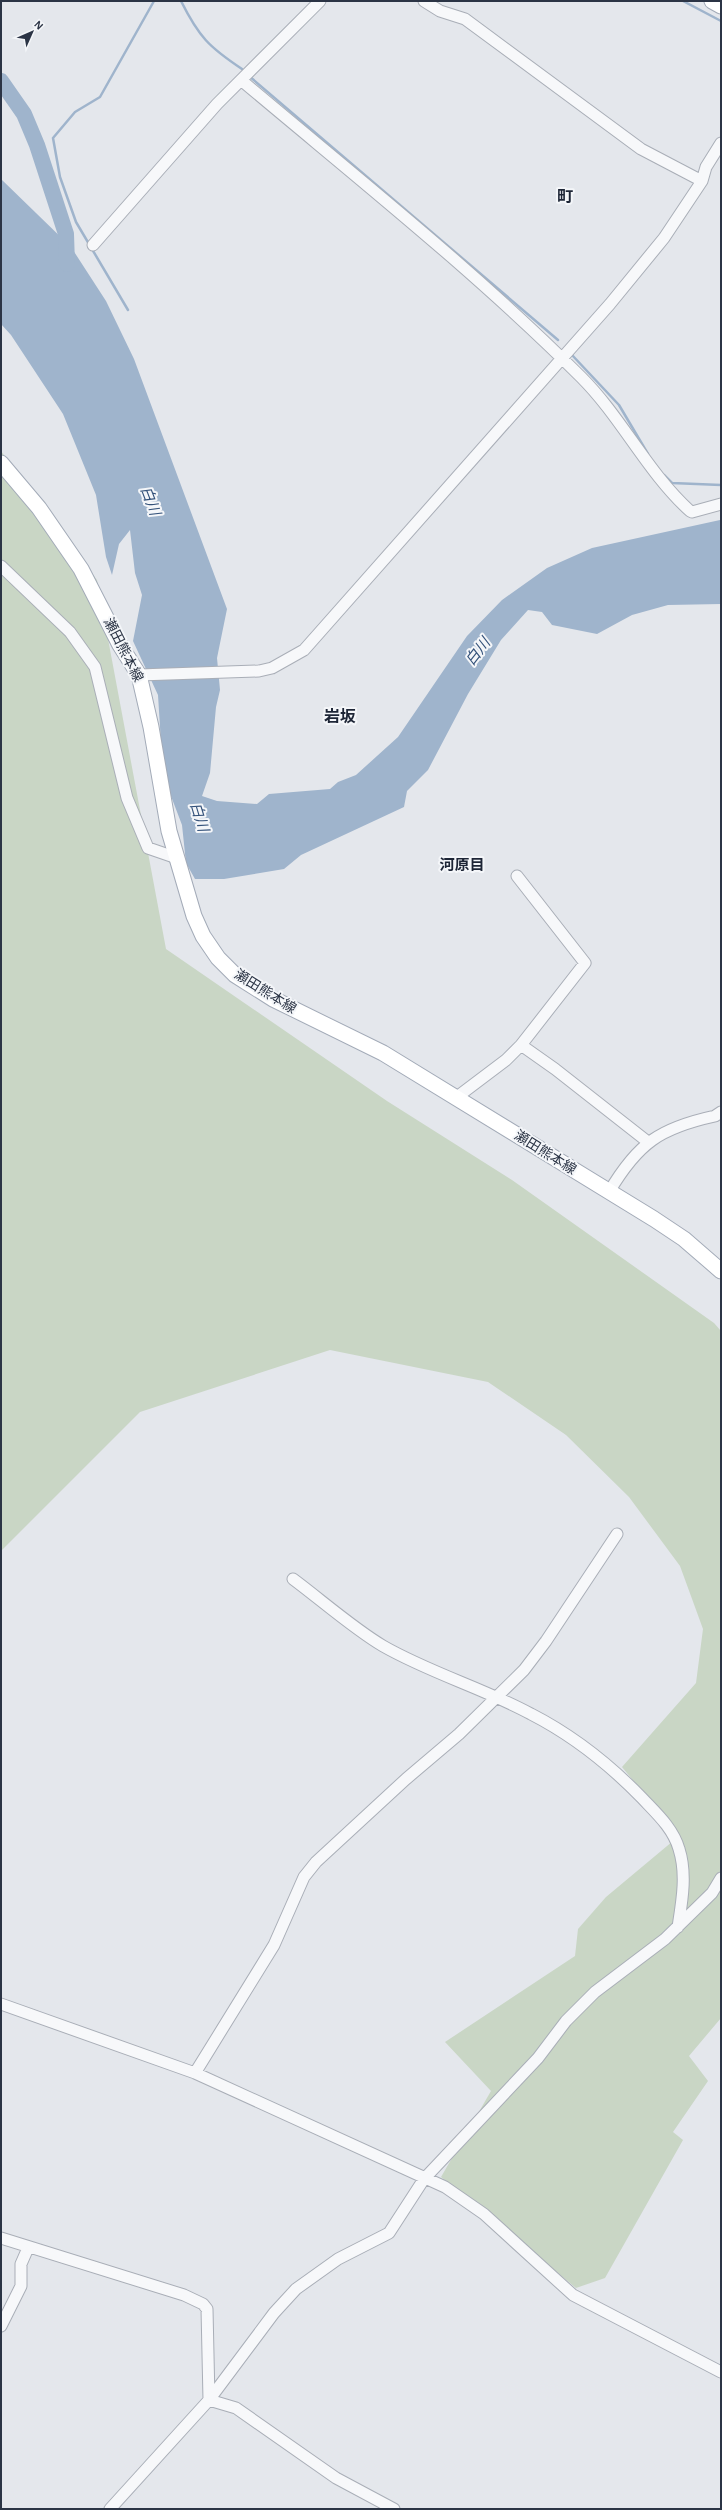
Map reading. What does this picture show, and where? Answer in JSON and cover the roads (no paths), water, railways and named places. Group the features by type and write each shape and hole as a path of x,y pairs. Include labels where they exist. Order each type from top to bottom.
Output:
{"main road":[{"path":"712,1 721,6"},
{"name":"瀬田熊本線","path":"1,463 39,508 80,569 120,645 143,675 169,831 194,916 203,936 218,958 235,975 273,999 383,1053 457,1097 684,1239 721,1271"}],"street":[{"path":"93,245 171,154 241,80 320,1"},
{"path":"424,1 440,11 465,20 641,149 702,181"},
{"path":"241,80 452,258 561,358 600,396 658,478 690,511 692,512 721,504"},
{"path":"143,675 259,671 272,668 304,650 561,358 664,238 702,181 706,167 721,143"},
{"path":"1,566 70,632 95,667 127,798 133,814 148,848 177,858"},
{"path":"457,1097 506,1060 521,1045 586,963 516,876"},
{"path":"521,1045 555,1069 648,1142"},
{"path":"609,1192 624,1167 648,1142 667,1130 684,1123 708,1118 721,1112"},
{"path":"195,2073 274,1945 304,1877 316,1862 498,1698 524,1670 546,1641 617,1534"},
{"path":"293,1579 382,1645 532,1714 584,1747 627,1783 659,1816 674,1837 683,1865 683,1891 678,1927"},
{"path":"110,2509 209,2400 274,2313 296,2289 338,2259 389,2232 424,2179 538,2058 566,2021 595,1992 665,1939 712,1892 721,1878"},
{"path":"1,2004 195,2073 424,2179 445,2187 484,2214 573,2295 721,2372"},
{"path":"1,2238 28,2248 184,2294 203,2304 207,2309 209,2400"},
{"path":"1,2326 21,2286 21,2264 28,2248"},
{"path":"209,2400 236,2408 336,2478 394,2509"}],"water":[{"name":"白川","path":"1,179 71,247 106,301 134,359 227,609 217,658 220,690 216,707 210,773 202,796 217,801 257,804 269,794 330,789 338,782 356,775 398,737 467,636 502,600 547,568 592,548 720,520 721,604 668,605 632,615 597,634 552,625 542,612 528,610 501,640 468,694 428,770 407,791 404,807 301,855 284,869 224,879 195,879 186,863 182,825 163,775 158,695 133,641 142,595 135,573 130,530 119,544 112,575 106,557 96,495 63,414 11,335 1,324"}],"waterway":[{"path":"128,310 76,222 60,177 53,138 75,112 100,97 154,1"},
{"path":"181,1 193,24 206,40 221,54 242,69"},
{"path":"683,1 721,21"},
{"path":"249,76 558,340"},
{"path":"1,81 24,114 37,145 66,234 67,264"},
{"path":"572,355 619,405 648,454"},
{"path":"664,475 672,483 721,485"}],"district":[{"name":"町","path":"565,197"},
{"name":"岩坂","path":"340,717"},
{"name":"河原目","path":"462,865"}]}
